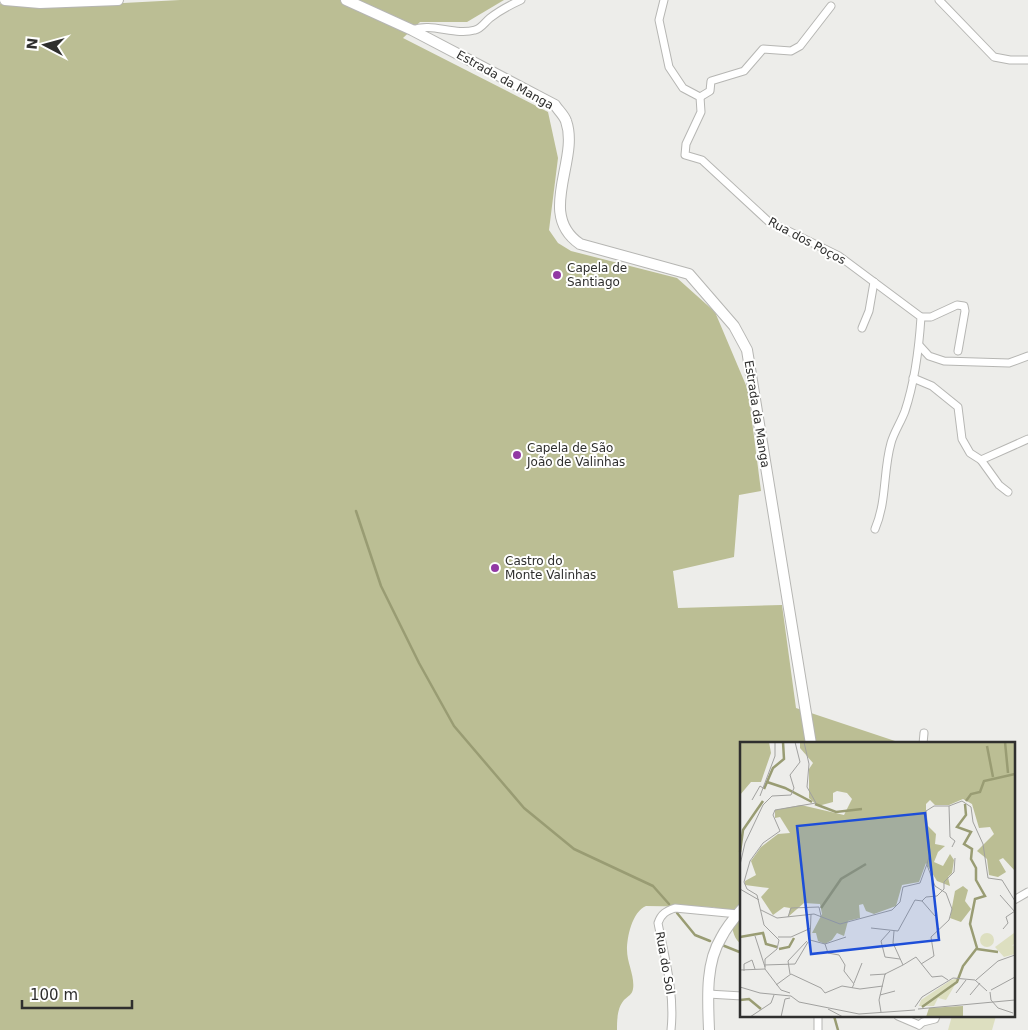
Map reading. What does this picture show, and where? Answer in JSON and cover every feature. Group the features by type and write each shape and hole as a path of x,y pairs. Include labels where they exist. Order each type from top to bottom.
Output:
{"street":[{"path":"5,0 40,3 118,0"},
{"name":"Estrada da Manga","path":"346,0 412,30 555,105 566,120 569,138 559,209 570,237 580,244 689,274 734,326 747,350 811,742"},
{"path":"412,30 419,27 466,32 478,30 489,18 521,0"},
{"path":"664,0 659,20 669,67 683,88 700,97 710,91 711,81 744,71 763,49 791,51 800,46 831,6"},
{"path":"940,0 994,57 1010,60 1028,60"},
{"name":"Rua dos Poços","path":"700,97 701,112 686,144 685,155 702,160 768,221 839,256 921,317"},
{"path":"862,328 869,311 874,282"},
{"path":"875,529 881,514 891,442 904,412 913,378 919,345 921,317 931,317 957,305 964,306 965,311 958,351"},
{"path":"919,345 929,356 944,361 1009,363 1028,356"},
{"path":"913,378 932,386 958,407 962,439 970,453 981,460 999,485 1008,492"},
{"path":"981,460 1028,439"},
{"path":"924,732 924,742"},
{"path":"1016,899 1028,892"},
{"name":"Rua do Sol","path":"671,1030 670,980 658,923 661,916 675,908 740,911"},
{"path":"709,1030 708,994 711,968 720,939 740,911"},
{"path":"708,994 740,996"},
{"path":"902,1018 919,1028 923,1022 935,1018"}],"green space":[{"path":"180,0 504,0 467,22 420,22 403,38 548,112 558,158 549,230 558,243 571,251 677,278 715,312 748,390 761,491 739,495 734,557 673,571 678,608 782,605 796,708 898,742 740,742 740,943 734,935 727,915 713,907 646,906 641,909 631,925 627,945 633,989 620,1007 617,1030 0,1030 0,4 48,7"},
{"path":"951,1018 995,1018 992,1030 948,1030"}],"waterway":[{"path":"356,511 381,586 419,663 454,726 524,808 574,849 653,886 669,904"},
{"path":"677,913 695,935 710,941"},
{"path":"722,945 740,952"},
{"path":"835,1018 838,1030"}],"place":[{"name":"Capela de Santiago","path":"557,275"},
{"name":"Capela de São João de Valinhas","path":"517,455"},
{"name":"Castro do Monte Valinhas","path":"495,568"}]}
